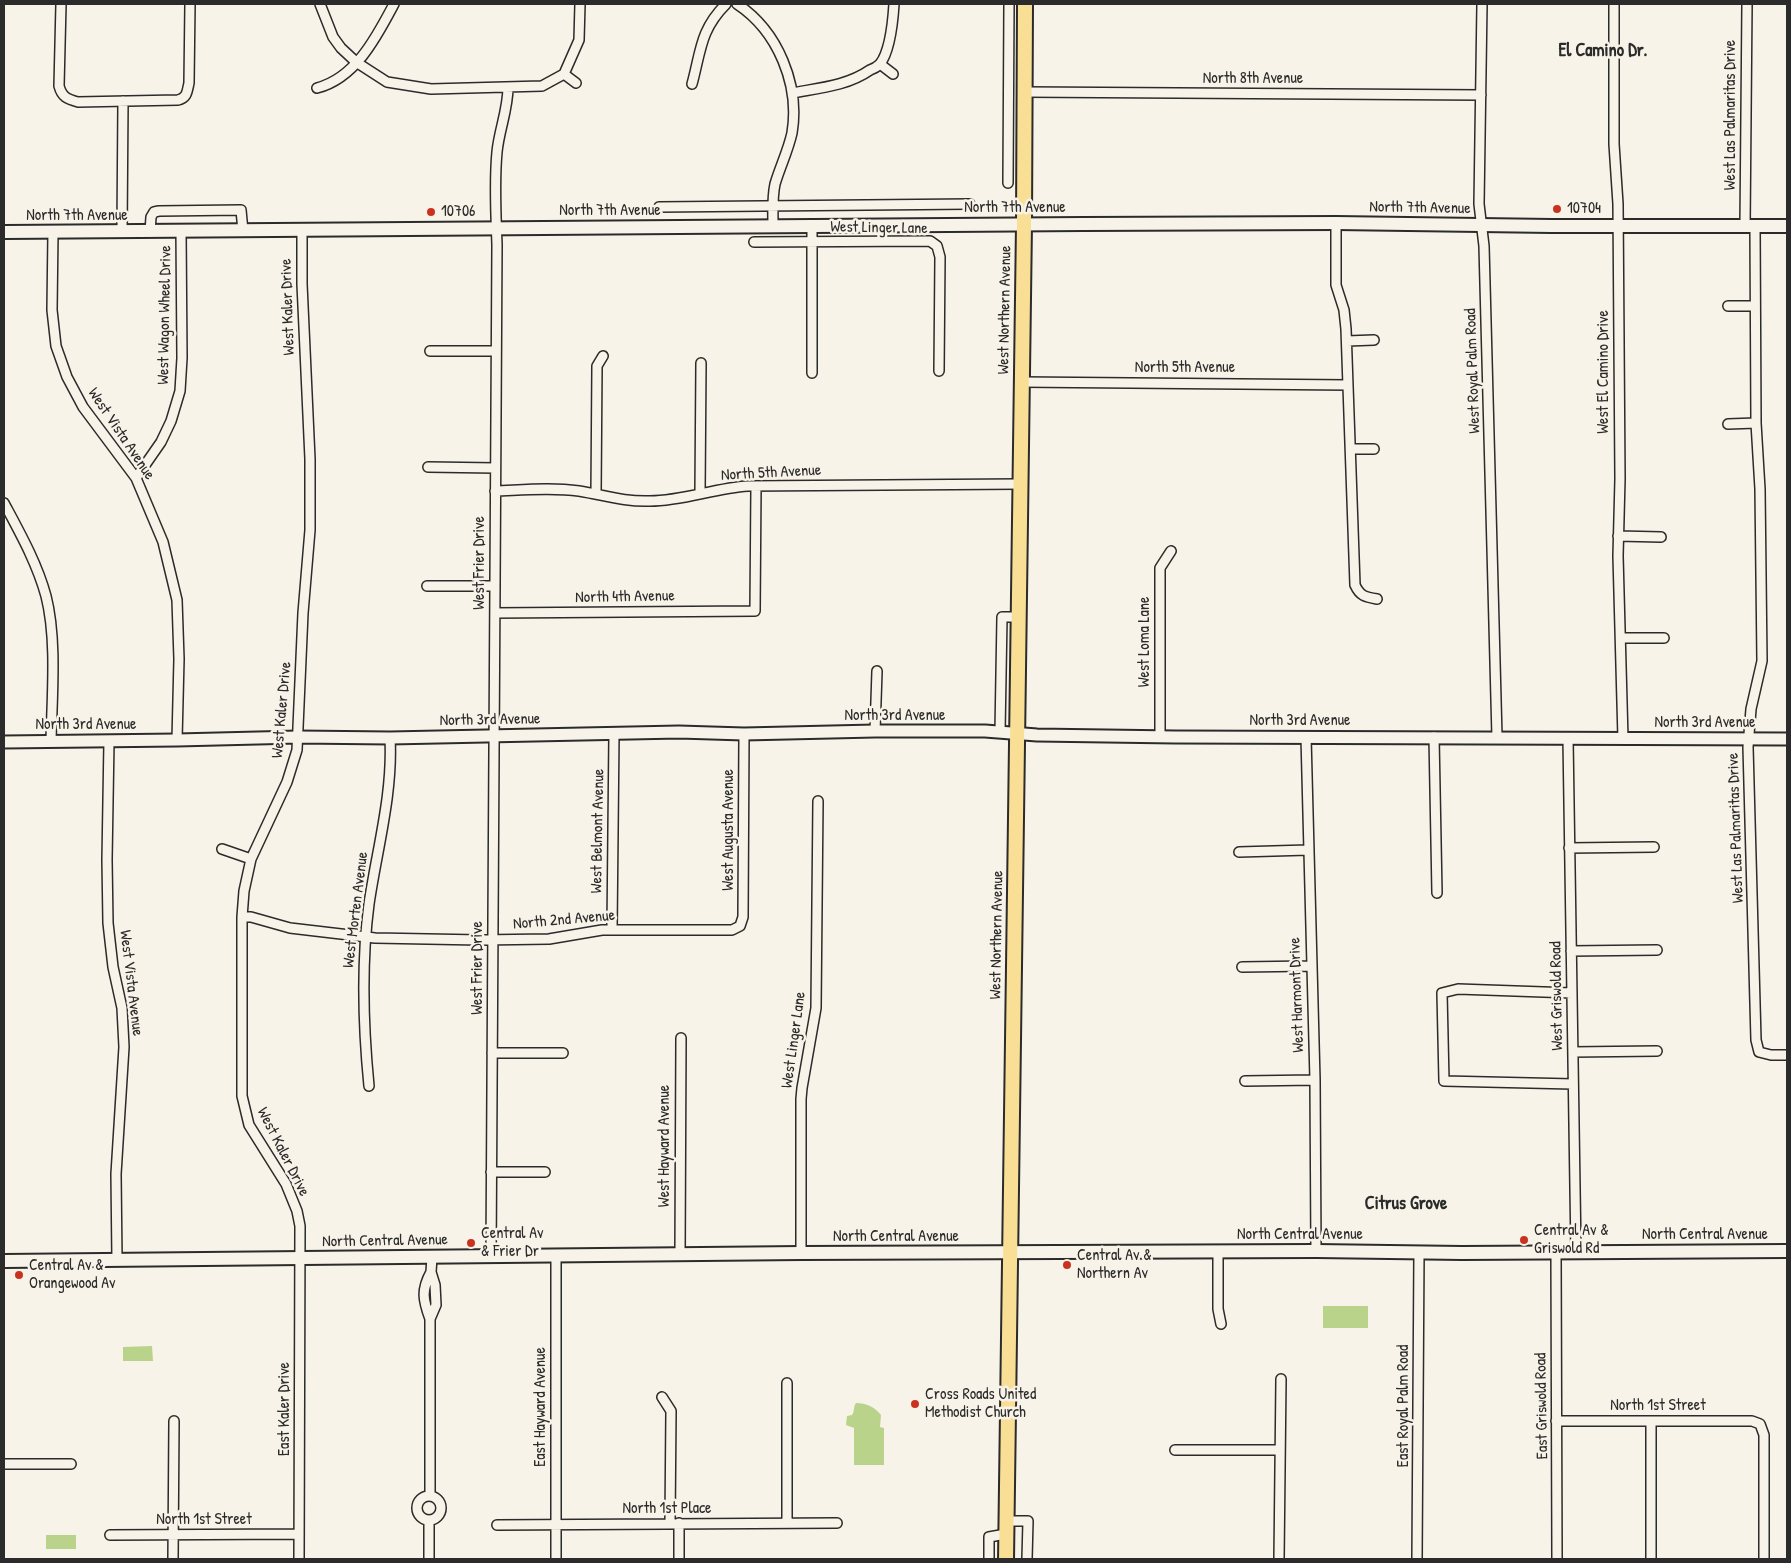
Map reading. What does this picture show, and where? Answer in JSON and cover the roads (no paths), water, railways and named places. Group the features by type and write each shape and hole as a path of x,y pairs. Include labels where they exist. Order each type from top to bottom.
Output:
{"main road":[{"name":"West Northern Avenue","path":"1006,1559 1024,224 1025,4"},
{"name":"North 7th Avenue","path":"4,232 1024,224 1336,223 1787,226"},
{"name":"North Central Avenue","path":"4,1261 801,1253 1787,1251"}],"street":[{"path":"61,4 59,86 62,95 68,100 78,102 178,100 186,96 189,84 190,4"},
{"path":"320,4 333,38 356,62 387,82 431,89 542,86 564,74 579,40 580,4"},
{"path":"317,88 329,85 337,80 356,62 378,35 394,4"},
{"path":"692,84 704,36 710,23 726,4"},
{"path":"736,4 746,10 775,42 786,67 792,93 794,113 792,131 788,150 775,184 773,226"},
{"path":"792,93 842,84 860,77 880,64 888,45 893,22 894,4"},
{"path":"1008,183 1009,4"},
{"name":"West Royal Palm Road","path":"1482,4 1479,204 1484,246 1497,738"},
{"name":"West El Camino Drive","path":"1614,4 1614,144 1618,226 1620,469 1618,536 1624,739"},
{"name":"West Las Palmaritas Drive","path":"1747,4 1750,227 1755,306 1762,661 1751,709 1748,738 1756,1040 1758,1052 1771,1055 1787,1055"},
{"path":"880,64 893,74"},
{"path":"564,74 576,83"},
{"name":"West Frier Drive","path":"491,1256 497,229 495,178 497,149 505,116 508,87"},
{"name":"North 8th Avenue","path":"1025,92 1481,95"},
{"path":"122,232 123,101"},
{"name":"North 7th Avenue","path":"659,206 970,204"},
{"name":"North 7th Avenue","path":"150,232 151,217 154,212 241,210 243,231"},
{"path":"1336,223 1336,285 1344,310 1347,341 1355,585 1358,592 1364,597 1378,599"},
{"path":"812,226 812,373"},
{"name":"West Kaler Drive","path":"301,1258 300,1226 297,1211 286,1184 249,1125 242,1096 242,917 244,891 251,859 287,782 294,763 298,737 303,613 310,522 310,460 302,284 302,230"},
{"name":"West Vista Avenue","path":"53,232 52,310 56,346 67,377 83,407 136,478 163,542 177,600 179,659 177,740"},
{"name":"West Wagon Wheel Drive","path":"136,478 161,442 171,421 180,391 182,358 181,232"},
{"name":"West Linger Lane","path":"754,242 930,241 938,246 940,257 939,371"},
{"path":"1728,306 1755,306"},
{"path":"1347,341 1374,340"},
{"path":"430,351 496,351"},
{"path":"596,494 597,366 604,356"},
{"path":"700,493 701,363"},
{"name":"North 5th Avenue","path":"1021,382 1348,385"},
{"path":"1728,424 1756,423"},
{"path":"1351,449 1374,449"},
{"path":"428,467 495,468"},
{"name":"North 5th Avenue","path":"495,491 564,490 596,494 616,499 650,501 668,500 734,487 1020,484"},
{"name":"North 4th Avenue","path":"494,613 755,611 756,486"},
{"path":"4,503 31,556 46,597 52,633 51,741"},
{"path":"1618,536 1661,536"},
{"name":"West Loma Lane","path":"1160,736 1160,568 1171,552"},
{"path":"427,586 494,586"},
{"path":"1000,732 1002,617 1018,617"},
{"path":"1621,638 1664,638"},
{"path":"876,731 877,671"},
{"name":"North 3rd Avenue","path":"4,742 876,731 1160,736 1787,739"},
{"name":"West Belmont Avenue","path":"612,930 614,733"},
{"name":"West Augusta Avenue","path":"740,926 743,916 744,734"},
{"name":"West Harmont Drive","path":"1306,737 1310,966 1315,1080 1316,1251"},
{"path":"1434,737 1437,893"},
{"name":"West Morten Avenue","path":"369,1086 363,1013 363,972 369,903 388,788 390,738"},
{"name":"West Griswold Road","path":"1568,738 1576,1252"},
{"name":"West Vista Avenue","path":"109,741 106,860 108,923 113,967 122,1008 124,1047 116,1174 117,1260"},
{"name":"West Linger Lane","path":"801,1253 801,1099 816,1008 818,801"},
{"path":"1569,848 1654,847"},
{"path":"222,849 251,859"},
{"path":"1238,852 1308,850"},
{"name":"North 2nd Avenue","path":"242,917 251,917 297,929 366,937 493,940 549,939 586,932 612,930 732,930 740,926"},
{"path":"1571,950 1657,950"},
{"path":"1242,967 1310,966"},
{"path":"1572,993 1458,989 1442,993 1444,1081 1573,1084"},
{"name":"West Hayward Avenue","path":"680,1255 681,1038"},
{"path":"1573,1052 1657,1051"},
{"path":"492,1052 563,1053"},
{"path":"1245,1082 1315,1080"},
{"path":"491,1172 545,1172"},
{"path":"1218,1252 1218,1308 1221,1324"},
{"name":"East Royal Palm Road","path":"1417,1559 1419,1252"},
{"name":"East Griswold Road","path":"1556,1252 1557,1559"},
{"name":"East Hayward Avenue","path":"556,1255 556,1559"},
{"path":"430,1496 430,1319 436,1305 436,1285 431,1272 432,1257"},
{"name":"East Kaler Drive","path":"299,1559 301,1258"},
{"path":"1279,1559 1281,1379"},
{"path":"787,1383 787,1523"},
{"path":"662,1397 671,1411 674,1523 679,1559"},
{"path":"173,1559 174,1421"},
{"name":"North 1st Street","path":"1556,1421 1752,1421 1760,1424 1764,1434 1764,1559"},
{"path":"1651,1421 1651,1559"},
{"path":"1175,1450 1280,1450"},
{"path":"4,1464 71,1464"},
{"path":"430,1496 436,1498 440,1503 441,1510 438,1516 433,1520 429,1520 420,1516 418,1510 419,1503 423,1498 430,1496"},
{"path":"429,1520 429,1559"},
{"path":"989,1559 990,1537 1007,1527 1028,1521 1027,1559"},
{"name":"North 1st Place","path":"497,1525 837,1523"},
{"name":"North 1st Street","path":"110,1535 299,1534"}],"place":[{"name":"10704","path":"1557,209"},
{"name":"10706","path":"431,212"},
{"name":"Central Av & Griswold Rd","path":"1524,1240"},
{"name":"Central Av & Frier Dr","path":"471,1243"},
{"name":"Central Av & Northern Av","path":"1067,1265"},
{"name":"Central Av & Orangewood Av","path":"19,1275"},
{"name":"Cross Roads United Methodist Church","path":"915,1404"}],"district":[{"name":"El Camino Dr.","path":"1603,51"},
{"name":"Citrus Grove","path":"1406,1204"}]}
